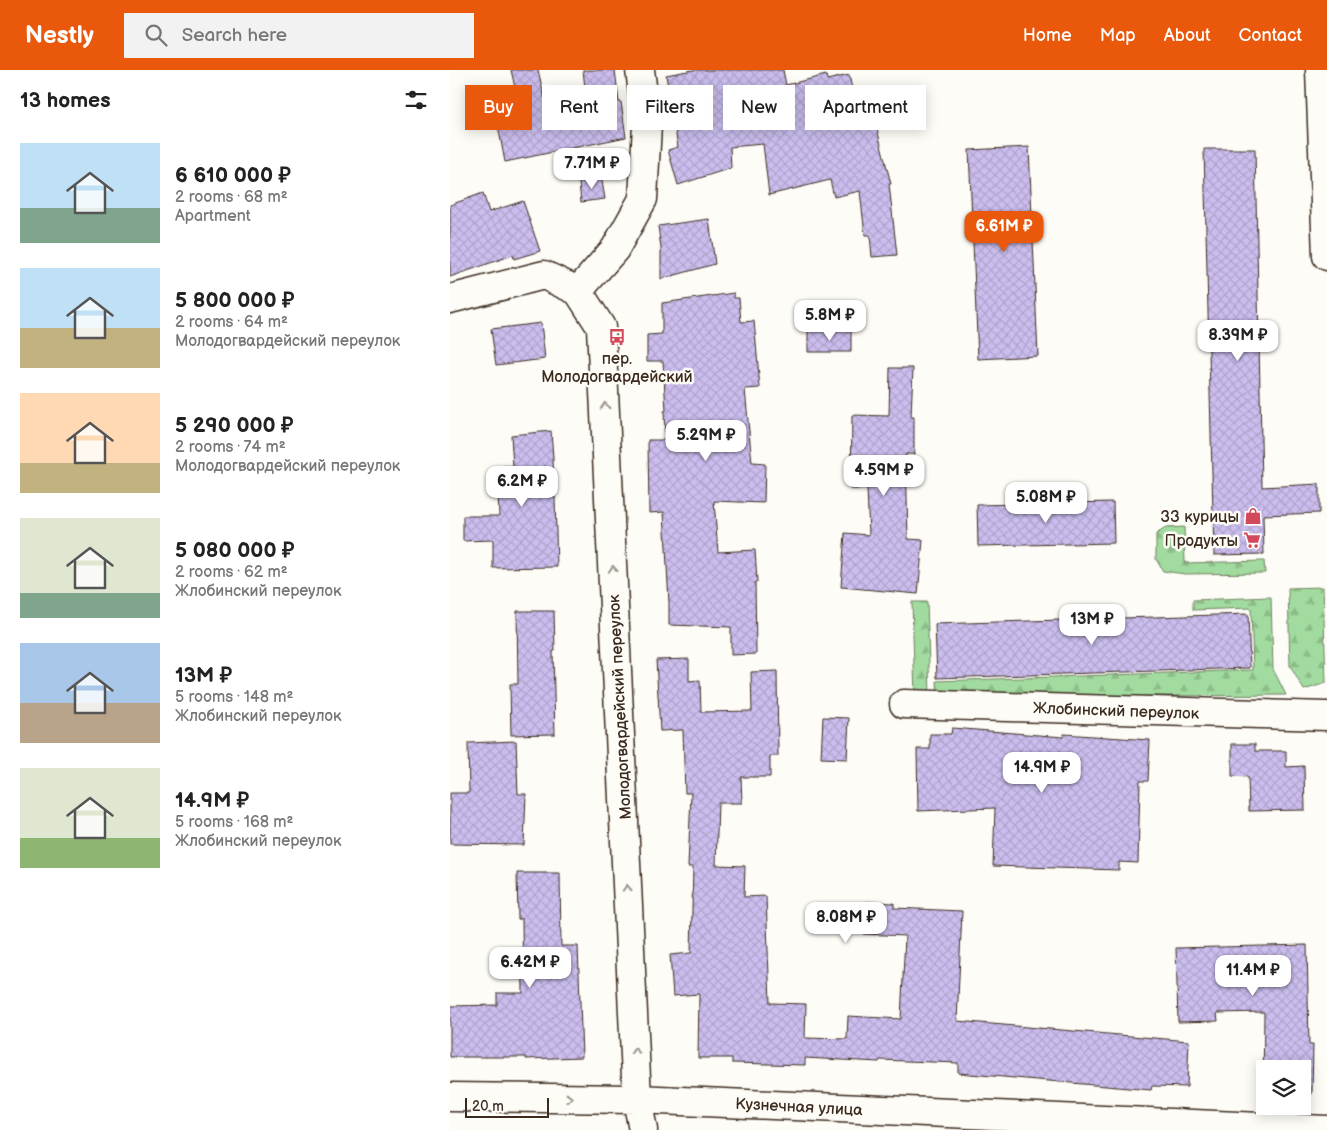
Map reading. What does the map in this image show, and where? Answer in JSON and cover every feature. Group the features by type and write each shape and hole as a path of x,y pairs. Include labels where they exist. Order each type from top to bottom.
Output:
{"street":[{"path":"450,298 544,275 578,290 616,249 643,199 647,124 640,70"},
{"path":"1320,70 1327,256"},
{"name":"Молодогвардейский переулок","path":"578,290 601,327 637,1099 643,1130"},
{"name":"Жлобинский переулок","path":"904,704 1327,716"},
{"name":"Кузнечная улица","path":"450,1097 637,1099 1327,1130"}],"green space":[{"path":"1184,527 1185,563 1264,561 1265,573 1185,574 1163,571 1156,559 1156,534 1166,528"},
{"path":"1323,587 1326,683 1304,690 1290,666 1288,588"},
{"path":"1271,597 1273,669 1286,695 938,698 937,681 1253,670 1251,608 1193,610 1193,600"},
{"path":"912,602 927,602 930,696 915,697"}],"building":[{"path":"511,70 538,70 542,87 542,130 617,130 617,86 626,137 505,162 499,130 532,130 532,85 514,85"},
{"path":"583,70 615,70 617,85 585,85"},
{"path":"693,70 783,70 786,85 826,75 827,80 849,75 851,85 805,85 805,130 877,130 891,184 889,184 897,255 872,257 870,235 865,235 860,191 834,197 830,180 769,195 763,144 730,147 731,168 678,185 668,150 678,147 675,130 713,130 713,85 668,85 666,75"},
{"path":"1029,147 1038,356 978,359 969,150"},
{"path":"1204,149 1255,149 1262,487 1319,484 1319,513 1263,515 1264,554 1214,555"},
{"path":"601,175 605,199 581,202 579,183"},
{"path":"483,193 489,212 523,201 540,251 514,259 513,255 450,277 450,205"},
{"path":"709,219 715,264 661,279 661,248 658,226"},
{"path":"734,293 734,298 739,298 741,322 754,321 760,388 745,389 752,463 765,464 764,503 714,501 718,552 755,550 757,582 755,582 756,654 731,655 731,627 669,625 664,512 649,513 648,440 665,440 664,411 666,411 663,361 647,361 647,335 662,334 662,303"},
{"path":"541,323 545,359 496,365 491,329"},
{"path":"808,331 851,331 851,352 808,352"},
{"path":"890,368 913,368 911,417 914,417 914,454 906,454 908,539 923,540 918,594 841,587 845,533 869,535 867,489 851,489 852,415 889,416"},
{"path":"551,431 557,567 493,568 493,540 463,541 463,516 499,516 497,467 513,467 511,435"},
{"path":"1113,502 1114,543 978,546 977,505"},
{"path":"517,611 554,611 555,734 511,735 510,684 518,684"},
{"path":"1248,614 1250,668 937,678 935,624"},
{"path":"689,659 689,681 700,680 701,712 752,711 751,672 777,671 778,756 770,756 770,777 741,777 742,803 718,803 716,865 745,866 744,897 766,896 770,1003 806,1004 805,1038 847,1039 848,1016 901,1019 905,936 864,934 866,902 894,903 894,908 962,911 957,1021 1189,1041 1187,1087 1152,1086 1151,1090 958,1073 958,1063 880,1060 879,1062 805,1058 805,1065 732,1063 732,1058 698,1058 699,994 673,996 670,955 691,953 693,867 688,867 691,793 685,793 683,730 660,731 656,660"},
{"path":"823,717 849,718 847,759 821,758"},
{"path":"952,728 1063,737 1064,734 1150,740 1148,781 1140,781 1138,863 1119,862 1119,870 993,866 995,808 918,811 917,749 930,749 930,734 951,734"},
{"path":"516,741 518,794 526,794 524,845 450,844 450,793 469,793 468,743"},
{"path":"1232,744 1255,744 1255,751 1286,751 1286,767 1304,766 1305,810 1249,811 1248,777 1232,776"},
{"path":"517,873 560,873 561,946 578,946 582,1057 526,1059 526,1057 450,1057 450,1006 497,1005 497,993 523,993 522,919 518,919"},
{"path":"1307,945 1309,1045 1313,1045 1312,1094 1311,1060 1263,1060 1264,1012 1217,1013 1218,1021 1178,1022 1176,948"}],"place":[{"name":"пер. Молодогвардейский","path":"617,337"},
{"name":"33 курицы","path":"1253,516"},
{"name":"Продукты","path":"1252,540"}]}
